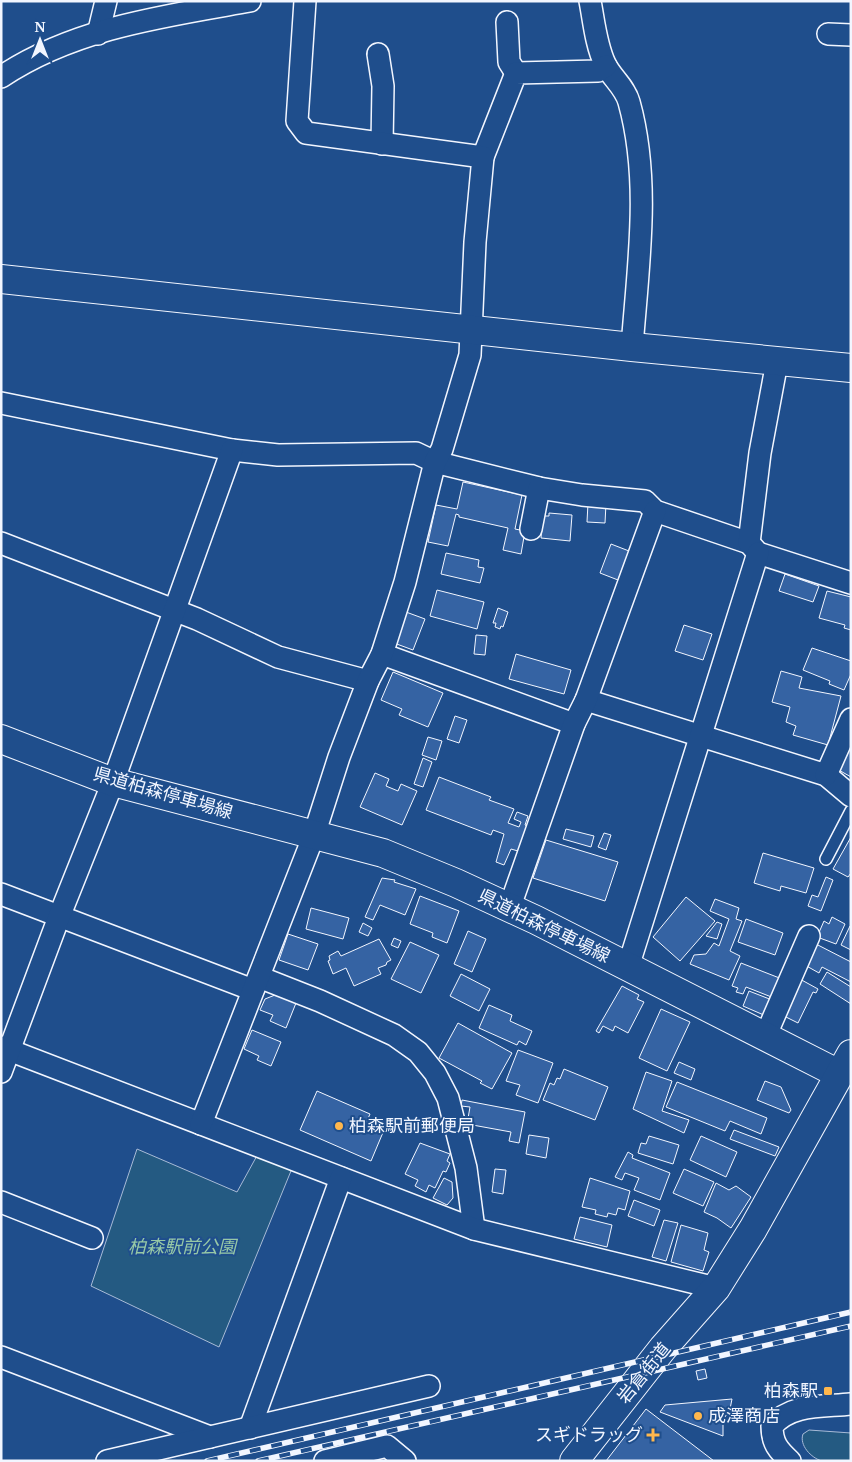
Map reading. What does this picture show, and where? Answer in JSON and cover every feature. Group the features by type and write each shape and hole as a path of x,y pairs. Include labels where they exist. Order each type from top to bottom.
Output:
{"main road":[{"path":"1,279 632,347 851,368"},
{"name":"県道柏森停車場線","path":"1,739 113,782 384,853 456,883 628,967 765,1037 848,1072 716,1288"},
{"name":"岩倉街道","path":"574,1461 663,1348 716,1288"}],"street":[{"path":"98,34 106,1"},
{"path":"1,76 23,62 58,45 181,13 250,1"},
{"path":"305,1 297,121 306,133 483,158"},
{"path":"590,1 599,50 606,66 629,100 638,163 641,227 632,347"},
{"path":"507,22 509,62 516,73"},
{"path":"828,34 851,35"},
{"path":"378,54 383,86 382,144"},
{"path":"516,73 598,71 606,66"},
{"path":"202,1124 314,835 338,757 368,681 382,654 405,582 435,462 442,449 470,355 470,330 483,158 516,73"},
{"path":"628,967 701,734 754,548 760,453 777,362"},
{"path":"1,403 232,450 278,455 416,453 435,462 539,488 582,495 645,501 655,510 851,583"},
{"path":"1,1072 5,1049 113,782 232,450"},
{"path":"531,529 539,488"},
{"path":"509,909 574,724 586,700 655,510"},
{"path":"1,543 176,610 278,657 368,681"},
{"path":"382,654 574,724"},
{"path":"586,700 826,774 851,796"},
{"path":"826,774 851,719"},
{"path":"1,894 256,984 320,1001 394,1035 418,1052 435,1073 448,1098 466,1168 474,1229"},
{"path":"765,1037 809,936"},
{"path":"5,1049 474,1229 716,1288"},
{"path":"250,1428 342,1178"},
{"path":"1,1202 92,1238"},
{"path":"1,1357 210,1437"},
{"path":"107,1461 429,1386"},
{"path":"790,1461 776,1448 772,1438 772,1426 780,1416 805,1408 848,1406"},
{"path":"325,1461 387,1446 405,1461"}],"lane":[{"path":"826,859 851,812"}],"green space":[{"name":"柏森駅前公園","path":"137,1149 237,1192 259,1152 293,1166 219,1347 91,1286"},
{"path":"809,1430 851,1433 851,1461 822,1461 814,1457 804,1447 802,1438 803,1434"}],"building":[{"path":"463,482 522,495 515,529 525,531 521,554 503,550 508,528 459,517 456,514 448,546 428,542 436,505 457,509"},
{"path":"588,503 606,504 605,523 587,522"},
{"path":"549,513 572,515 570,541 541,538 543,516 549,516"},
{"path":"611,544 629,551 618,580 600,573"},
{"path":"446,553 479,560 478,567 484,568 480,583 441,574"},
{"path":"785,574 819,586 813,602 779,591"},
{"path":"437,590 484,602 477,629 430,616"},
{"path":"827,591 851,597 851,630 844,628 845,625 819,618"},
{"path":"498,608 508,612 503,627 501,626 500,629 495,627 496,623 493,623"},
{"path":"406,612 425,619 413,650 394,643"},
{"path":"684,625 712,634 703,660 675,651"},
{"path":"476,635 487,636 485,655 474,654"},
{"path":"812,648 851,661 851,674 844,690 829,684 830,681 803,670"},
{"path":"516,654 571,670 564,694 509,679"},
{"path":"781,671 802,677 799,688 841,696 828,745 793,735 796,726 786,722 790,707 772,702"},
{"path":"393,672 443,693 428,727 399,715 402,709 381,700"},
{"path":"455,716 467,720 459,743 447,739"},
{"path":"428,737 442,741 436,760 422,755"},
{"path":"851,741 851,777 837,769"},
{"path":"423,758 432,762 423,787 414,784"},
{"path":"375,773 389,779 386,786 398,791 401,784 417,791 402,825 360,807"},
{"path":"439,777 491,797 489,800 514,809 508,823 519,827 521,822 514,819 517,812 528,816 525,825 529,827 518,851 511,849 504,865 496,862 504,834 493,830 491,835 426,810"},
{"path":"566,829 594,836 591,847 563,839"},
{"path":"604,833 611,835 606,850 598,847"},
{"path":"851,837 851,873 848,877 833,869"},
{"path":"546,840 618,862 605,901 533,878"},
{"path":"763,853 814,868 806,893 781,886 780,891 754,883"},
{"path":"826,877 833,880 821,911 808,906 812,895 818,897"},
{"path":"382,878 395,880 394,882 416,889 405,915 380,905 373,920 365,917"},
{"path":"420,896 459,911 447,943 432,937 433,933 410,924"},
{"path":"686,897 715,921 680,961 653,937"},
{"path":"715,899 739,908 736,919 742,921 730,951 740,956 729,980 690,964 694,955 706,954 714,943 719,946 729,919 710,911"},
{"path":"311,908 349,918 343,939 306,929"},
{"path":"832,917 845,924 836,944 817,937 824,921 829,924"},
{"path":"746,919 783,933 775,955 738,942"},
{"path":"717,922 722,924 717,939 706,936"},
{"path":"363,923 372,928 368,936 359,932"},
{"path":"851,926 851,950 841,945"},
{"path":"468,931 486,939 472,972 454,964"},
{"path":"288,934 318,944 308,970 279,960"},
{"path":"394,938 401,941 398,948 391,945"},
{"path":"379,939 391,960 386,965 378,968 381,974 354,986 346,968 333,974 328,961 330,960 329,956 338,951 341,956"},
{"path":"410,942 439,955 421,993 391,979"},
{"path":"814,943 851,962 851,982 822,967 819,973 803,964"},
{"path":"741,963 782,979 774,998 746,987 743,994 736,992 738,988 732,986"},
{"path":"827,972 851,987 851,1004 820,984"},
{"path":"461,974 490,989 479,1011 450,996"},
{"path":"798,978 818,989 816,993 813,992 798,1023 780,1014"},
{"path":"622,986 639,995 637,999 644,1002 628,1033 615,1026 613,1031 603,1026 599,1033 596,1031"},
{"path":"749,991 772,1000 766,1016 743,1006"},
{"path":"275,995 296,1003 286,1028 270,1021 273,1015 260,1010 265,999"},
{"path":"489,1005 512,1015 510,1021 532,1031 526,1045 519,1041 517,1045 479,1028"},
{"path":"661,1009 690,1022 667,1071 639,1058"},
{"path":"458,1023 512,1053 492,1089 480,1083 482,1081 439,1058"},
{"path":"252,1030 281,1042 271,1066 257,1060 259,1056 244,1049"},
{"path":"518,1050 553,1063 538,1103 516,1095 520,1085 506,1081"},
{"path":"679,1062 695,1069 691,1080 674,1073"},
{"path":"564,1069 608,1087 595,1120 543,1100 550,1083 554,1085 557,1078 560,1079"},
{"path":"646,1072 672,1081 662,1111 689,1120 684,1133 633,1109"},
{"path":"765,1081 781,1087 791,1110 789,1113 757,1100"},
{"path":"677,1082 767,1118 761,1134 730,1121 725,1131 666,1107"},
{"path":"317,1091 370,1114 366,1123 384,1130 371,1161 300,1130"},
{"path":"462,1100 525,1112 519,1143 509,1141 511,1132 467,1124 470,1107 461,1106"},
{"path":"734,1130 779,1147 775,1156 730,1139"},
{"path":"529,1135 549,1138 546,1158 526,1154"},
{"path":"649,1136 679,1145 673,1164 638,1153 641,1143 646,1144"},
{"path":"701,1136 737,1152 726,1177 690,1160"},
{"path":"420,1143 450,1154 447,1161 450,1163 446,1172 443,1171 435,1188 429,1185 426,1192 415,1186 418,1180 405,1174"},
{"path":"628,1152 633,1155 632,1158 670,1173 660,1200 634,1190 639,1178 625,1173 622,1180 615,1177"},
{"path":"495,1169 506,1170 503,1194 492,1192"},
{"path":"684,1169 714,1182 703,1206 673,1193"},
{"path":"444,1178 452,1182 453,1198 447,1205 433,1198"},
{"path":"590,1178 630,1191 625,1210 618,1208 616,1215 608,1213 607,1217 595,1214 596,1210 582,1207"},
{"path":"716,1183 729,1190 736,1186 751,1197 731,1228 704,1212"},
{"path":"634,1200 660,1210 654,1226 628,1216"},
{"path":"580,1217 612,1225 607,1247 574,1239"},
{"path":"664,1220 678,1223 666,1261 652,1257"},
{"path":"681,1225 708,1233 704,1250 709,1252 703,1271 671,1262"},
{"path":"705,1369 707,1378 698,1380 696,1371"},
{"name":"成澤商店","path":"732,1399 730,1409 723,1420 723,1436 660,1412 665,1405"},
{"name":"スギドラッグ","path":"646,1409 714,1461 606,1461"}],"railway":[{"path":"207,1461 851,1312"},
{"path":"258,1461 851,1326"}],"place":[{"name":"柏森駅前郵便局","path":"339,1126"},
{"name":"柏森駅","path":"828,1391"},
{"name":"成澤商店","path":"698,1416"},
{"name":"スギドラッグ","path":"653,1435"}]}
